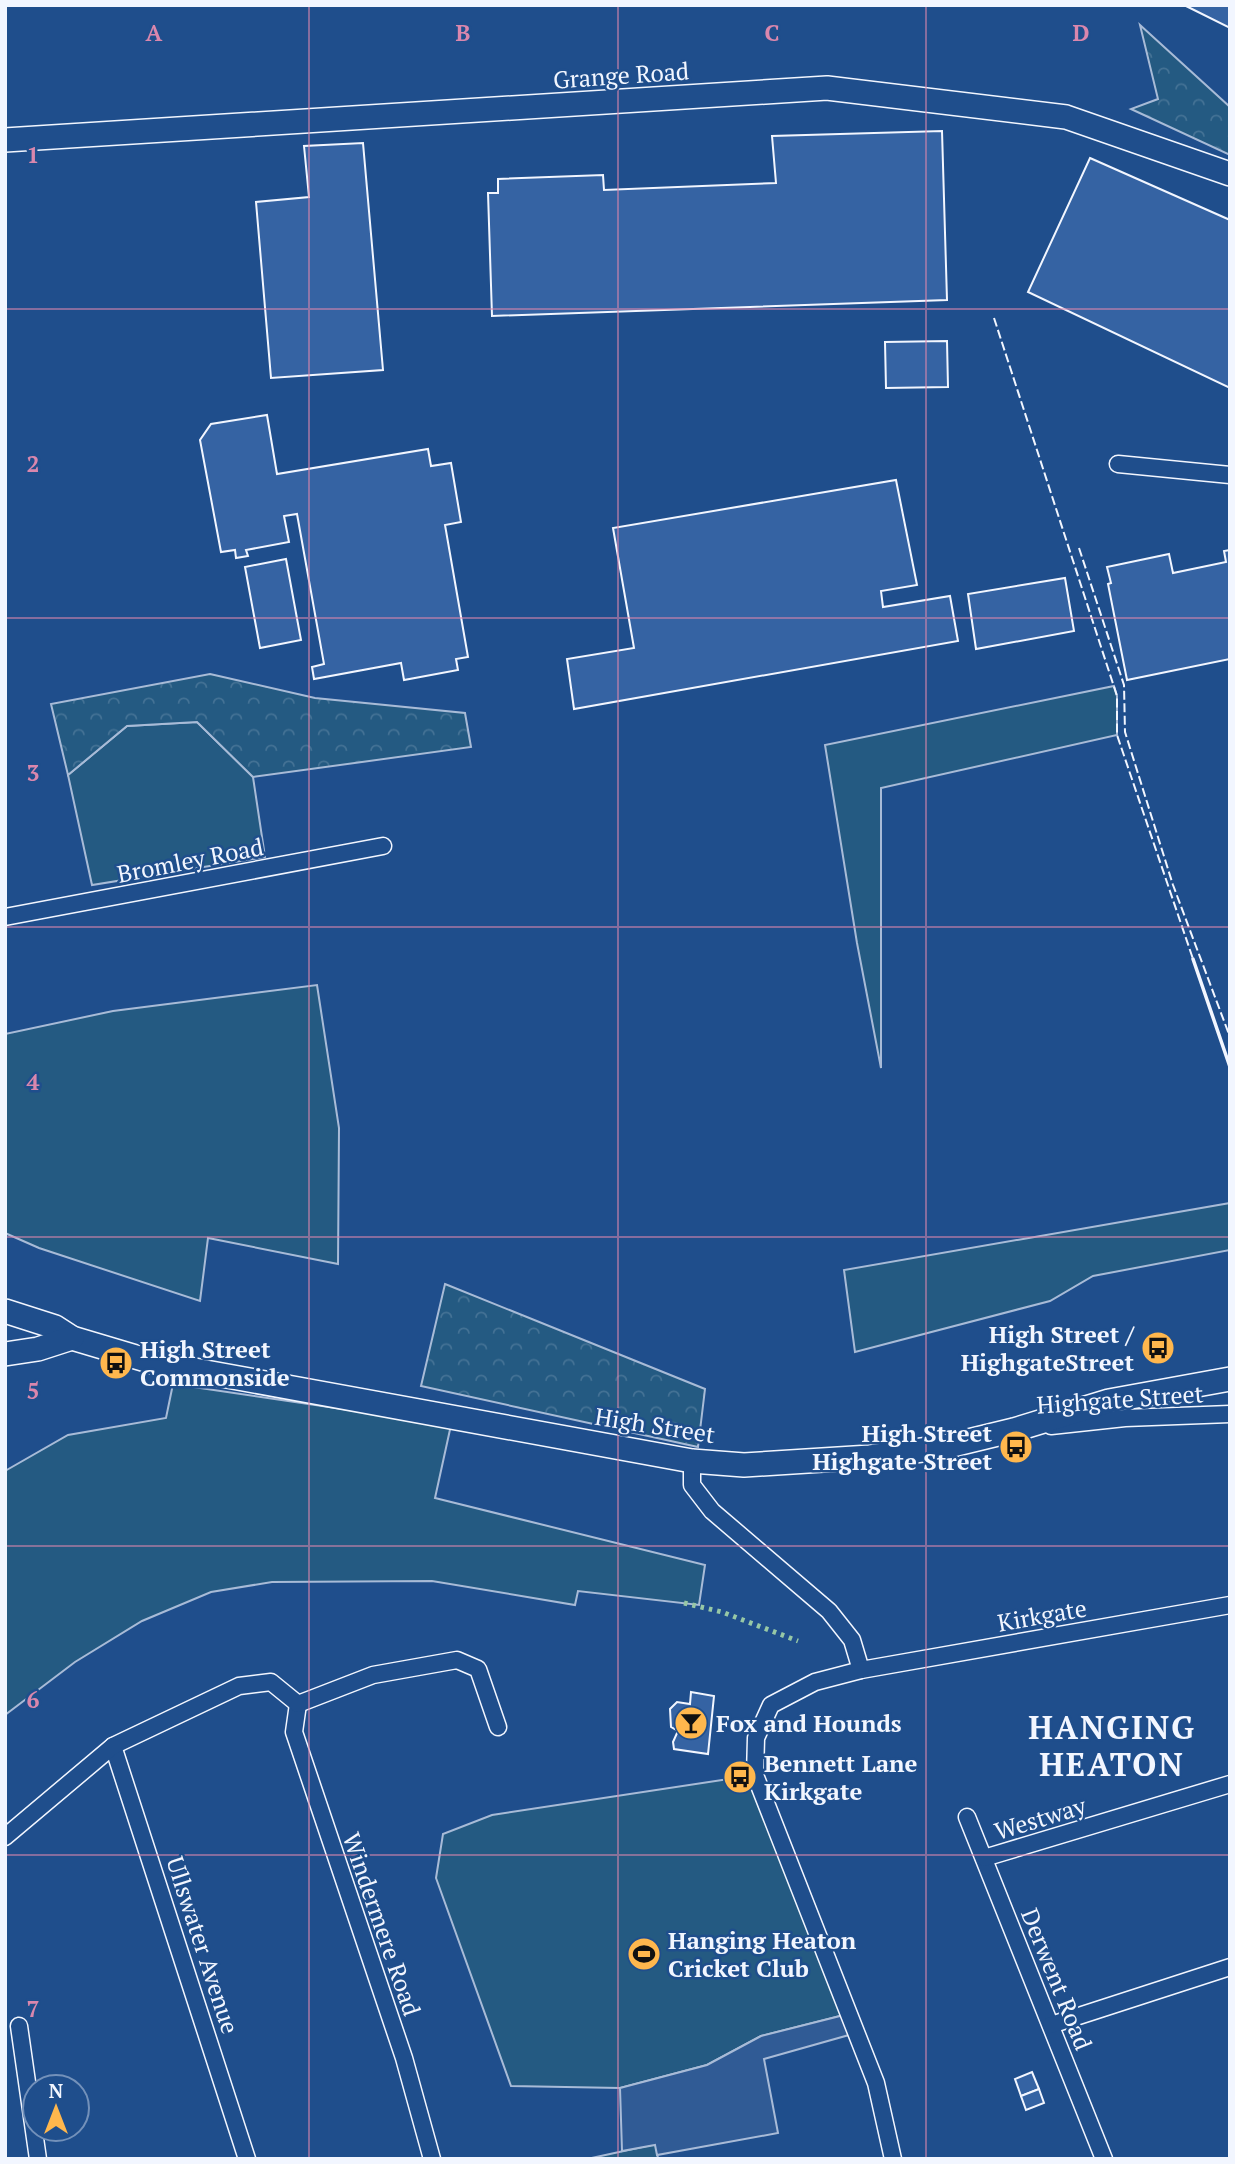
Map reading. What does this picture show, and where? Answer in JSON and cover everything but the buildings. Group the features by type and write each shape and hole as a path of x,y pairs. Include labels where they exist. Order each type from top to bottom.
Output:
{"street":[{"name":"Grange Road","path":"5,140 827,88 1066,117 1230,174"},
{"path":"1118,464 1230,475"},
{"name":"Bromley Road","path":"5,916 383,846"},
{"name":"High Street","path":"5,1311 55,1328 72,1338 156,1363 692,1461 744,1465 870,1457 944,1447 1014,1430 1109,1401 1230,1379"},
{"path":"5,1354 38,1349 72,1338"},
{"name":"Highgate Street","path":"1014,1430 1125,1419 1230,1414"},
{"path":"692,1461 692,1485 712,1511 829,1611 852,1640 862,1670"},
{"name":"Kirkgate","path":"893,2159 876,2083 755,1775 756,1738 771,1705 815,1682 862,1670 1230,1605"},
{"path":"5,1837 113,1746 239,1686 271,1682 298,1704 373,1675 457,1660 478,1669 498,1727"},
{"name":"Windermere Road","path":"298,1704 294,1732 404,2058 432,2159"},
{"name":"Ullswater Avenue","path":"113,1746 157,1872 247,2159"},
{"name":"Westway","path":"984,1858 1230,1784"},
{"name":"Derwent Road","path":"967,1817 1104,2159"},
{"path":"1051,2025 1230,1967"},
{"path":"19,2026 38,2159"}],"green space":[{"path":"1140,25 1230,107 1230,155 1131,109 1158,99"},
{"path":"210,674 315,698 465,713 471,747 253,777 197,722 127,726 68,775 51,704"},
{"path":"1114,686 1117,696 1117,735 881,788 881,1068 857,943 825,745"},
{"path":"197,722 253,777 265,857 92,885 68,775 127,726"},
{"path":"317,985 339,1128 338,1264 208,1238 200,1301 39,1248 5,1233 5,1034 113,1011"},
{"path":"1230,1203 1230,1250 1093,1276 1050,1301 855,1352 844,1270"},
{"path":"445,1284 705,1389 698,1447 421,1386"},
{"path":"173,1384 451,1425 435,1498 705,1565 699,1605 578,1591 575,1605 432,1581 272,1582 211,1592 142,1621 75,1662 5,1715 5,1471 68,1435 166,1418"},
{"name":"Hanging Heaton Cricket Club","path":"755,1775 848,2014 761,2036 707,2065 620,2088 511,2086 436,1878 443,1834 492,1815"},
{"path":"656,2144 658,2159 587,2159"}],"shaded area":[{"path":"848,2014 856,2033 764,2059 778,2133 657,2155 655,2145 622,2151 620,2088 707,2065 761,2036"}],"hedge":[{"path":"684,1603 722,1612 798,1641"}],"fence":[{"path":"994,318 1117,696 1117,735 1193,959"},
{"path":"1079,548 1124,685 1125,732 1173,885 1230,1037"}],"wall":[{"path":"1193,959 1230,1067"}],"place":[{"name":"High Street / HighgateStreet","path":"1158,1348"},
{"name":"High Street Commonside","path":"116,1363"},
{"name":"High Street Highgate Street","path":"1016,1447"},
{"name":"Fox and Hounds","path":"691,1723"},
{"name":"Bennett Lane Kirkgate","path":"740,1777"},
{"name":"Hanging Heaton Cricket Club","path":"644,1954"}],"district":[{"name":"HANGING HEATON","path":"1112,1746"}]}
